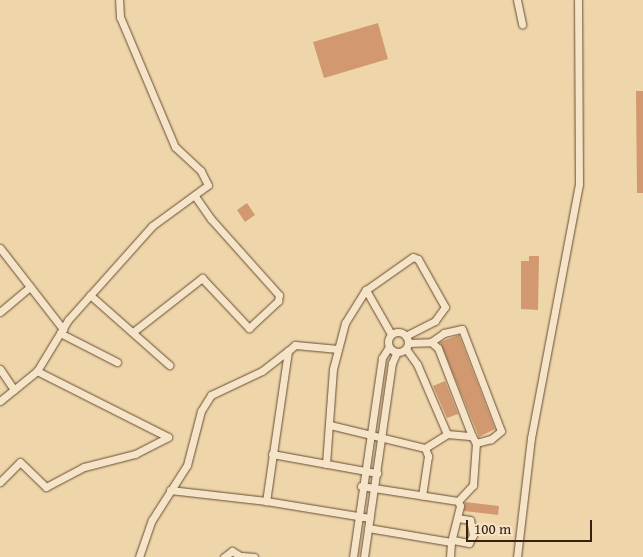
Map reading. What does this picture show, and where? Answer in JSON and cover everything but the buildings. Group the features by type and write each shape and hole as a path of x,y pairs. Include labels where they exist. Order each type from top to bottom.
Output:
{"street":[{"path":"0,401 37,371 62,331 90,295 152,226 208,185 206,179 174,147 120,17 119,0"},
{"path":"518,0 522,24"},
{"path":"517,557 531,438 579,184 578,0"},
{"path":"133,332 202,278 249,328 278,301 278,295 211,219 194,195"},
{"path":"0,248 62,331 118,362"},
{"path":"326,464 333,369 345,323 366,290 413,257 418,259 446,307 435,321 397,352 392,363 364,557"},
{"path":"0,312 30,287"},
{"path":"353,557 360,486 366,469 369,435 382,358 389,347 391,334 366,290"},
{"path":"90,295 169,365"},
{"path":"407,343 431,342 444,333 462,329 501,431 492,439 476,443"},
{"path":"391,334 398,332 407,343 447,434"},
{"path":"431,342 438,348 476,443 473,485 458,501 458,518 450,557"},
{"path":"138,557 152,520 187,465 201,411 212,395 262,371 295,345 338,349"},
{"path":"389,347 397,352"},
{"path":"266,501 288,351"},
{"path":"0,369 14,390"},
{"path":"0,482 20,462 46,486 84,467 135,454 168,436 37,371"},
{"path":"330,425 425,448 447,434 472,436"},
{"path":"422,496 428,456 425,448"},
{"path":"272,454 366,469 377,473"},
{"path":"360,486 458,501"},
{"path":"170,490 266,501 370,518"},
{"path":"368,528 469,543 473,535 470,520 458,518"},
{"path":"224,557 232,551 242,556 254,557"}]}
